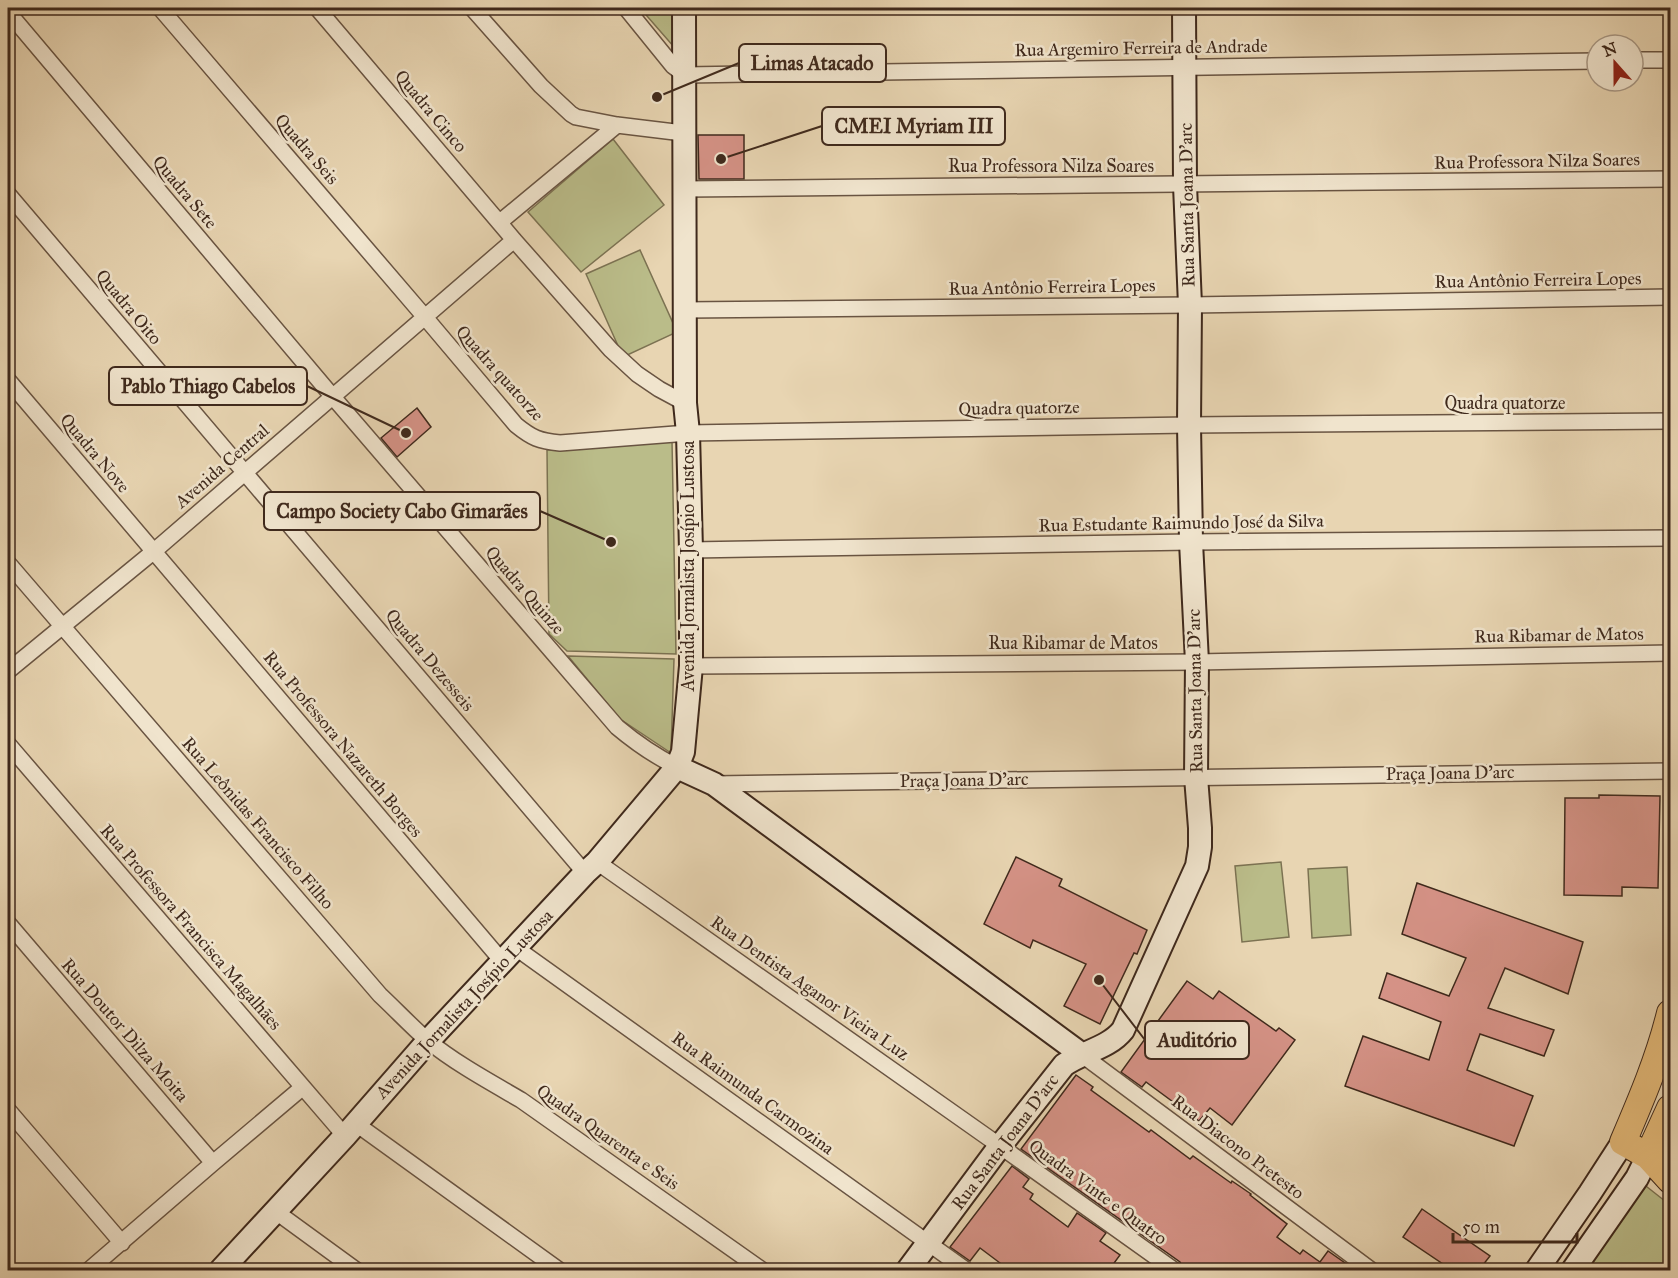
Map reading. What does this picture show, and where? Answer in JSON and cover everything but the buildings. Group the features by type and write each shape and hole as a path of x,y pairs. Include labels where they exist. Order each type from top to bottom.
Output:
{"main road":[{"path":"1671,1013 1643,1096 1623,1142 1648,1156 1671,1180"},
{"path":"1648,1156 1671,1108"}],"street":[{"name":"Quadra Seis","path":"160,8 424,316"},
{"name":"Quadra Cinco","path":"317,8 514,240"},
{"path":"472,8 541,86 566,111 576,117 617,125 683,133"},
{"path":"626,8 674,66 685,75"},
{"name":"Avenida Jornalista Josípio Lustosa","path":"221,1270 591,867 677,767 683,752 691,666 691,550 685,403 684,8"},
{"name":"Rua Santa Joana D'arc","path":"908,1270 1000,1146 1064,1065 1113,1039 1123,1030 1194,873 1200,848 1196,777 1197,662 1191,542 1190,306 1185,185 1184,8"},
{"name":"Quadra Sete","path":"8,12 333,397"},
{"path":"1645,60 1671,60"},
{"name":"Rua Argemiro Ferreira de Andrade","path":"685,75 1585,61"},
{"path":"500,222 617,125"},
{"name":"Rua Professora Nilza Soares","path":"684,189 1671,179"},
{"name":"Quadra Oito","path":"8,194 244,472"},
{"name":"Avenida Central","path":"8,671 153,552 514,240"},
{"path":"514,240 611,350 637,374 685,403"},
{"name":"Rua Antônio Ferreira Lopes","path":"686,310 1190,306 1671,297"},
{"name":"Quadra quatorze","path":"424,316 516,425 532,438 544,442 560,443 688,433 1189,425 1671,421"},
{"name":"Quadra Nove","path":"8,380 153,552"},
{"name":"Quadra Quinze","path":"333,397 617,727 656,757 677,767"},
{"name":"Quadra Dezesseis","path":"244,472 591,867"},
{"name":"Rua Estudante Raimundo José da Silva","path":"691,550 1191,542 1671,538"},
{"name":"Rua Professora Nazareth Borges","path":"153,552 509,954"},
{"name":"Rua Leônidas Francisco Filho","path":"8,563 380,994 429,1041"},
{"name":"Rua Ribamar de Matos","path":"691,666 1197,662 1671,652"},
{"name":"Rua Professora Francisca Magalhães","path":"8,744 303,1087 350,1130 559,1270"},
{"path":"677,767 714,784 1081,1054"},
{"name":"Praça Joana D'arc","path":"714,784 1671,771"},
{"name":"Rua Dentista Aganor Vieira Luz","path":"591,867 1000,1146"},
{"name":"Rua Doutor Dilza Moita","path":"8,923 213,1163"},
{"name":"Rua Raimunda Carmozina","path":"509,954 966,1270"},
{"name":"Quadra Quarenta e Seis","path":"429,1041 484,1079 521,1100 762,1270"},
{"name":"Rua Diacono Pretesto","path":"1081,1054 1371,1270"},
{"path":"89,1270 303,1087"},
{"path":"8,1110 122,1243"},
{"path":"1538,1270 1623,1142"},
{"name":"Quadra Vinte e Quatro","path":"1000,1146 1173,1270"},
{"path":"1573,1270 1637,1178 1648,1156"},
{"path":"275,1212 356,1270"}],"green space":[{"path":"640,8 673,8 674,47"},
{"path":"613,139 664,205 581,272 528,212"},
{"path":"640,250 677,332 623,357 586,274"},
{"path":"672,441 676,654 567,651 549,634 547,450"},
{"path":"568,656 674,659 671,753 620,719"},
{"path":"1281,862 1289,937 1242,942 1235,866"},
{"path":"1347,867 1351,935 1312,938 1308,869"},
{"path":"1637,1179 1670,1205 1670,1270 1575,1270"}],"place":[{"name":"Limas Atacado","path":"657,97"},
{"name":"CMEI Myriam III","path":"721,159"},
{"name":"Pablo Thiago Cabelos","path":"406,433"},
{"name":"Campo Society Cabo Gimarães","path":"611,542"},
{"name":"Auditório","path":"1099,980"}]}
